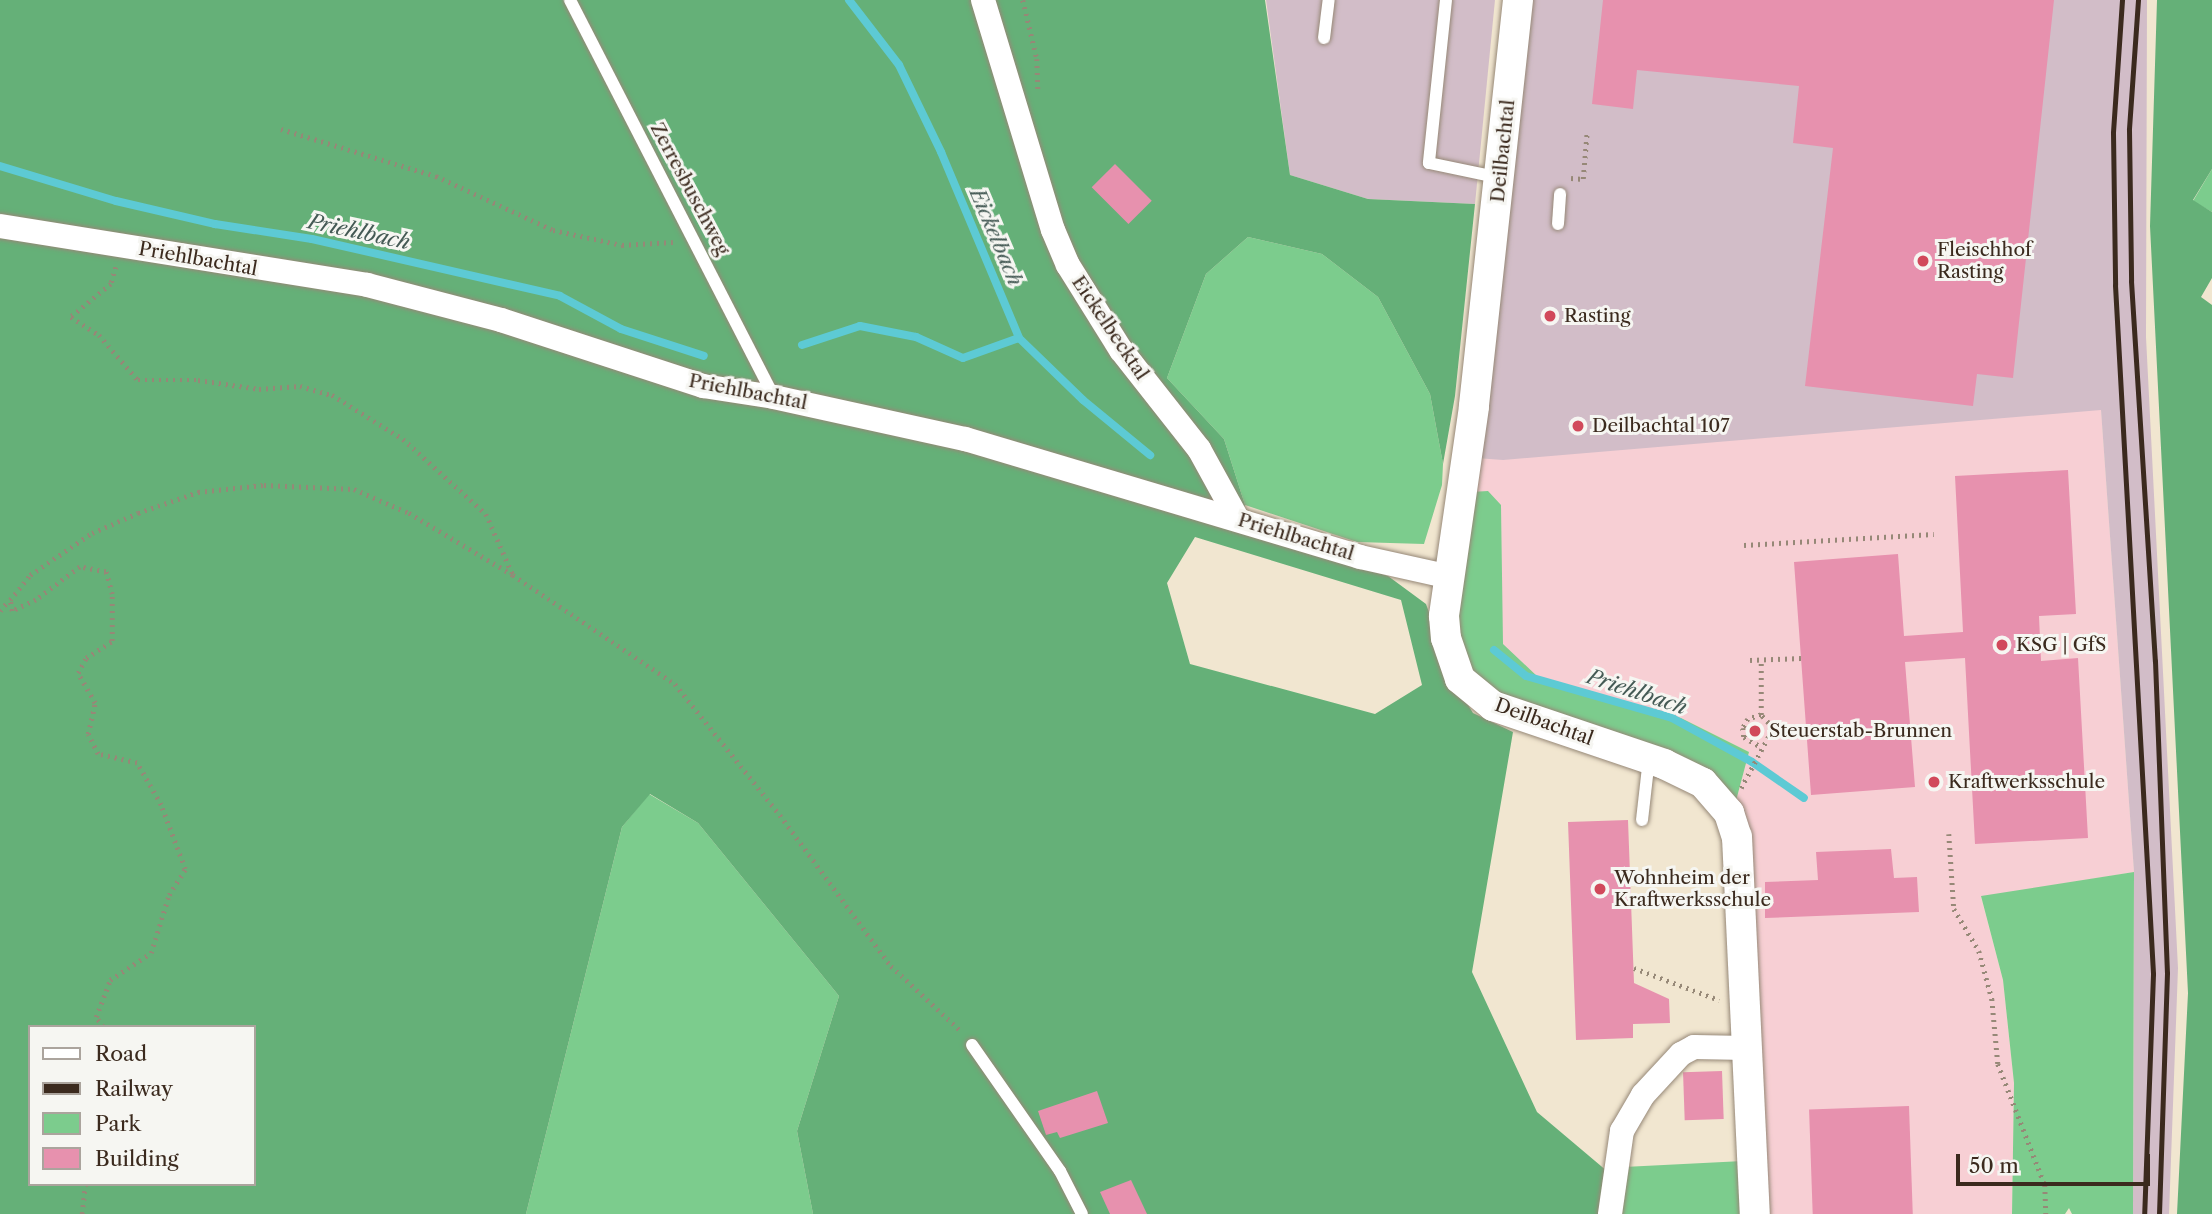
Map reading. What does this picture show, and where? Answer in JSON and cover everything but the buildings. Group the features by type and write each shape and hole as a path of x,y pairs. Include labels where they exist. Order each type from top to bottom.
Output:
{"street":[{"name":"Eickelbecktal","path":"983,0 1026,131 1053,230 1068,265 1121,350 1199,449 1237,518"},
{"name":"Deilbachtal","path":"1518,0 1500,178 1450,577 1446,638 1460,678 1474,693 1517,716 1650,759 1703,783 1721,801 1734,825 1755,1214"},
{"name":"Priehlbachtal","path":"0,226 367,285 501,320 703,386 774,397 965,439 1237,518 1360,557 1450,577"},
{"path":"1610,1214 1622,1131 1643,1095 1681,1054 1694,1047 1747,1048"}],"lane":[{"name":"Zerresbuschweg","path":"570,0 774,397"},
{"path":"1324,38 1329,0"},
{"path":"1446,0 1429,163 1500,178"},
{"path":"1558,224 1560,194"},
{"path":"1642,820 1650,759"},
{"path":"972,1045 1060,1171 1082,1214"}],"path":[{"path":"1023,0 1040,82 1026,131"},
{"path":"281,130 436,176 553,230 622,245 695,240"},
{"path":"1570,178 1583,179 1587,131"},
{"path":"122,246 111,284 71,317 99,335 138,380 198,380 259,389 300,386 332,395 366,412 403,439 486,514 513,575"},
{"path":"0,611 30,575 92,533 198,492 264,485 354,489 409,513 513,575 675,684 780,815 891,966 972,1045"},
{"path":"1744,545 1934,534"},
{"path":"10,600 12,611 36,600 80,567 106,572 112,594 111,641 86,658 78,673 94,703 88,734 98,754 136,763 181,853 185,869 169,895 151,953 110,981 96,1017 102,1025"},
{"path":"1751,660 1801,658"},
{"path":"1746,779 1773,728 1761,715 1761,659"},
{"path":"1761,715 1748,719 1743,728 1744,737 1761,747"},
{"path":"1949,834 1954,909 1979,951 1992,999 1998,1064 2045,1185 2046,1214"},
{"path":"1634,968 1745,1011"},
{"path":"82,1214 85,1186"}],"shaded area":[{"path":"1266,0 1495,0 1475,204 1368,199 1290,175"},
{"path":"1533,0 2147,0 2146,337 2178,968 2169,1214 2133,1214 2134,872 2101,410 1503,460 1476,458"},
{"name":"Kraftwerksschule","path":"2101,409 2134,872 1981,897 2003,980 2014,1083 2012,1214 1756,1214 1733,812 1749,752 1681,718 1539,678 1502,644 1501,505 1471,492 1476,458 1503,459"}],"green space":[{"path":"0,0 1265,0 1290,175 1368,199 1475,204 1455,396 1443,464 1430,394 1378,297 1322,254 1248,237 1206,274 1167,378 1224,439 1245,505 1236,528 1388,576 1426,604 1454,682 1473,713 1513,732 1472,972 1537,1112 1614,1177 1611,1214 813,1214 797,1131 839,996 698,823 650,794 622,827 526,1214 0,1214","holes":["1195,537 1401,600 1422,685 1375,714 1190,664 1167,583"]},
{"path":"2157,0 2212,0 2212,169 2193,200 2212,212 2212,278 2201,297 2212,305 2212,1214 2177,1214 2188,993 2150,226"},
{"path":"2212,169 2212,212 2193,201"},
{"path":"1248,237 1322,254 1378,297 1430,394 1443,464 1442,485 1424,544 1357,542 1245,505 1224,439 1167,378 1206,274"},
{"path":"1488,491 1501,505 1503,644 1539,678 1681,718 1749,752 1733,812 1478,690 1452,617 1471,492"},
{"path":"649,794 698,823 839,996 797,1131 813,1214 526,1214 622,827"},
{"path":"2134,872 2133,1214 2072,1214 2069,1208 2065,1214 2012,1214 2014,1083 2003,980 1981,896"},
{"path":"1743,1161 1745,1214 1611,1214 1624,1167"}],"waterway":[{"name":"Eickelbach","path":"849,0 899,65 941,152 1019,338 1083,400 1150,455"},
{"name":"Priehlbach","path":"0,166 116,201 215,224 312,239 560,296 621,329 704,356"},
{"name":"Priehlbach","path":"802,345 860,326 916,337 963,358 1019,338"},
{"name":"Priehlbach","path":"1494,650 1526,676 1672,718 1752,762 1804,798"}],"railway":[{"path":"2122,0 2113,133 2115,285 2153,974 2144,1214"},
{"path":"2138,0 2129,130 2131,281 2155,661 2167,973 2159,1214"}],"place":[{"name":"Fleischhof Rasting","path":"1923,261"},
{"name":"Rasting","path":"1550,316"},
{"name":"Deilbachtal 107","path":"1578,426"},
{"name":"KSG | GfS","path":"2002,645"},
{"name":"Steuerstab-Brunnen","path":"1755,731"},
{"name":"Kraftwerksschule","path":"1934,782"},
{"name":"Wohnheim der Kraftwerksschule","path":"1600,889"}]}
